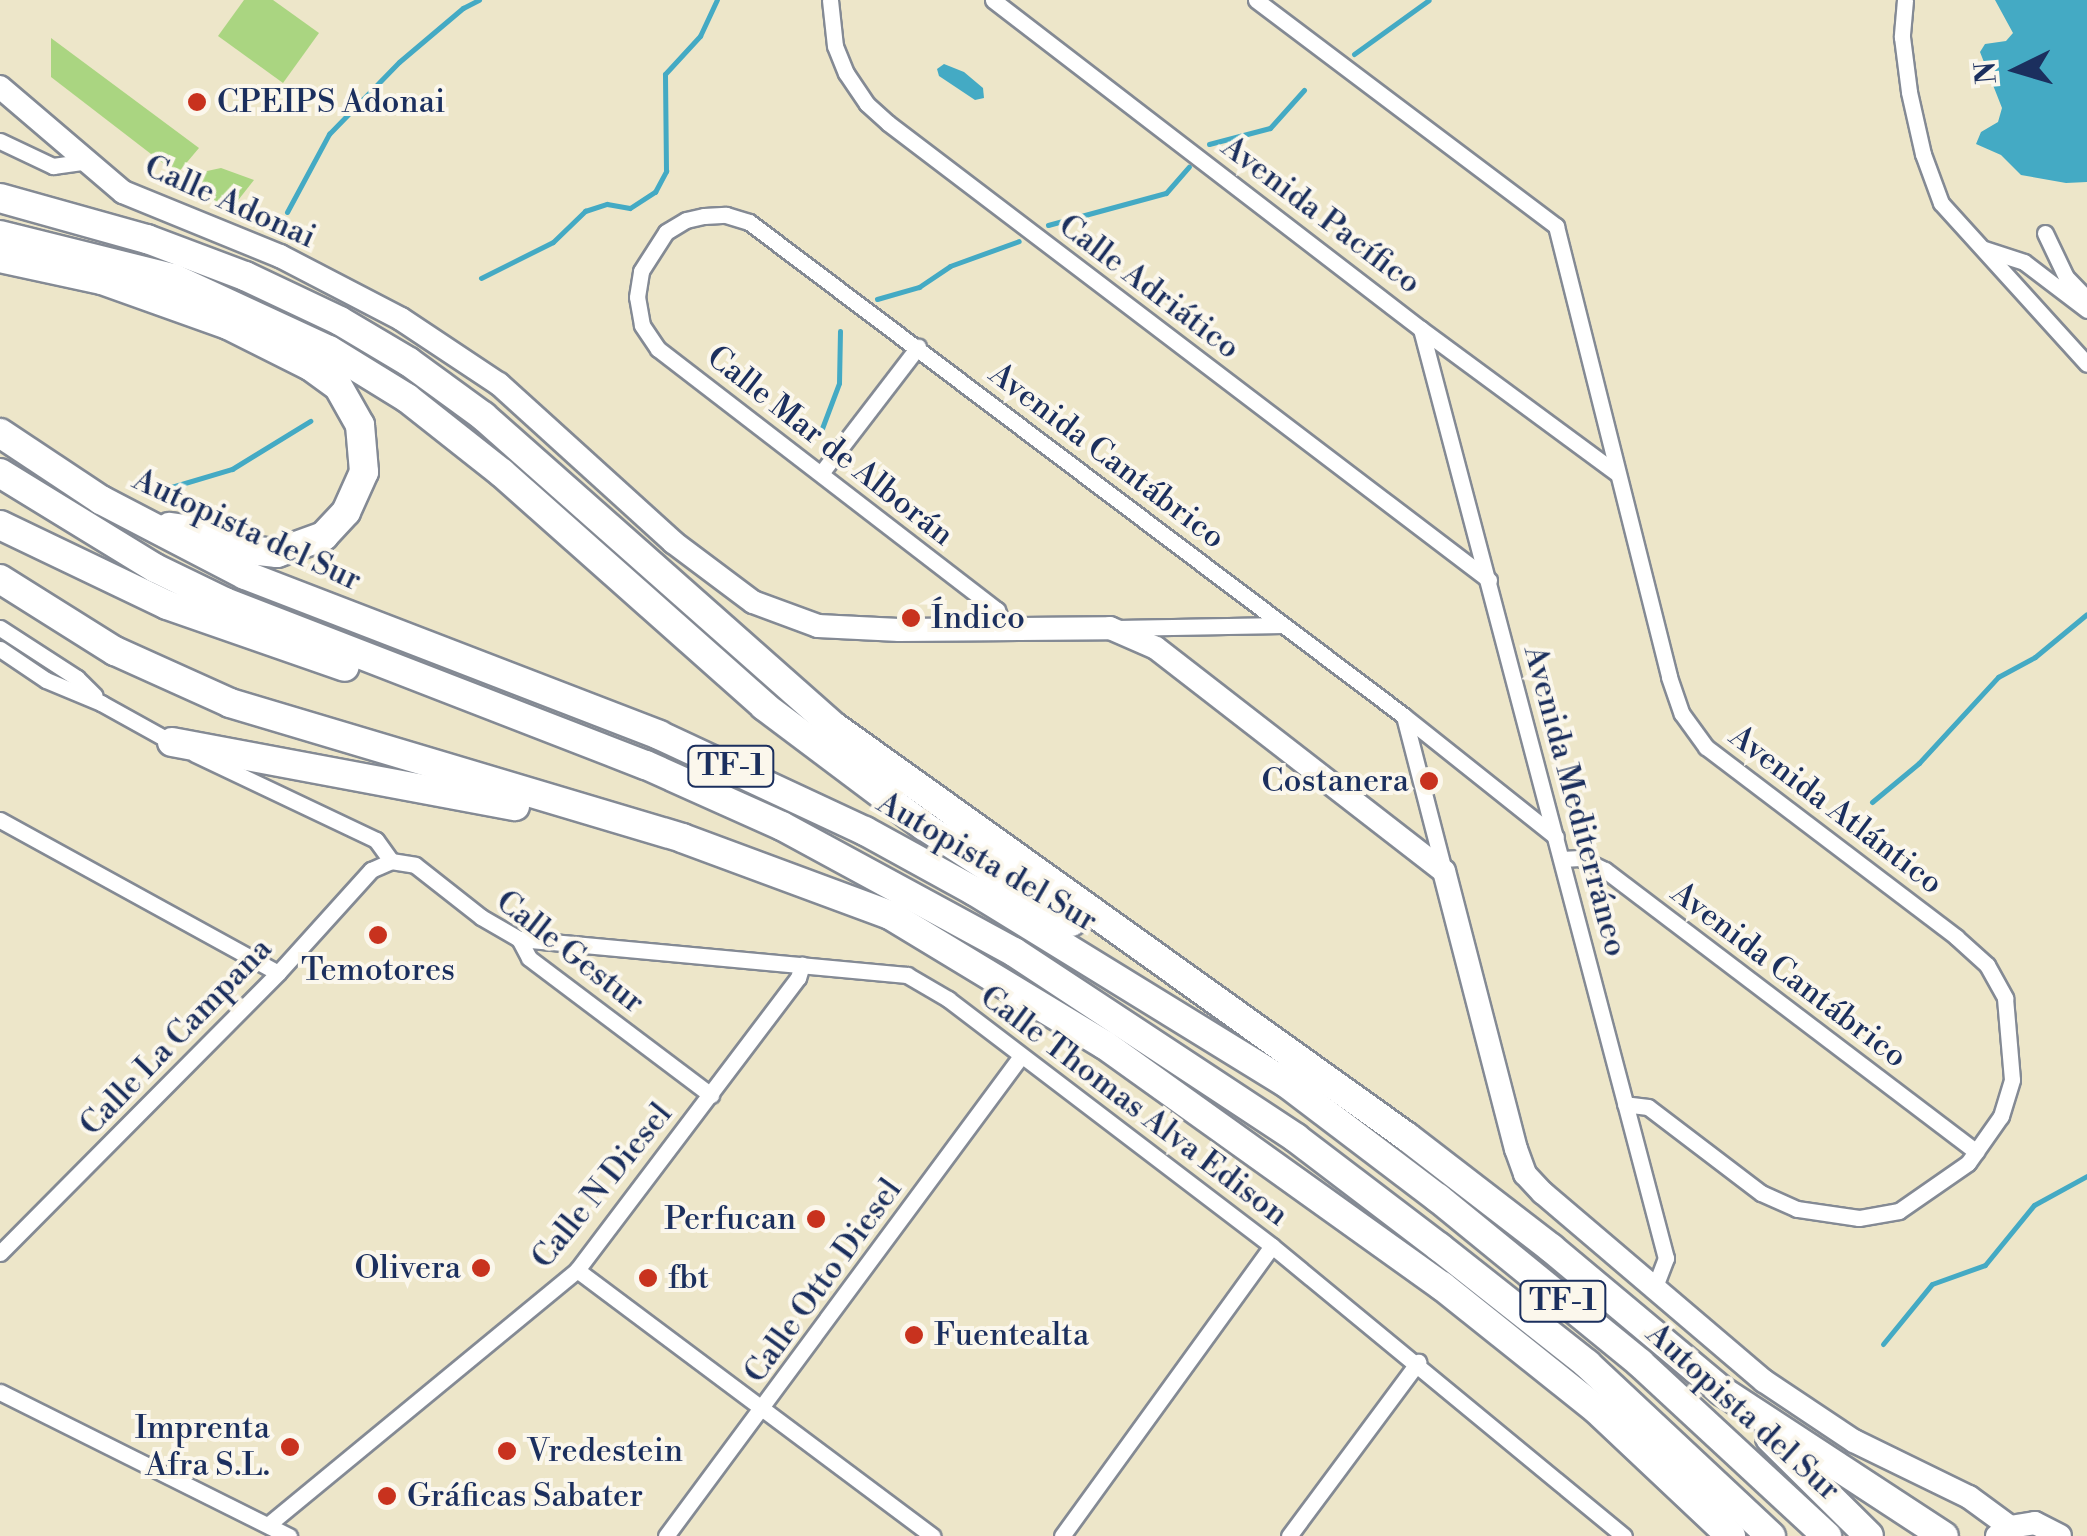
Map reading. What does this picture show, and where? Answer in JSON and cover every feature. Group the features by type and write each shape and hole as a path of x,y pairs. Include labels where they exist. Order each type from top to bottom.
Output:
{"highway":[{"path":"0,198 147,239 245,276 340,321 409,362 483,416 836,728 1408,1137 1551,1248 1722,1391 1869,1536"},
{"path":"0,235 173,278 329,350 407,398 502,473 764,706 924,826 1235,1034 1285,1082"},
{"path":"0,258 102,280 228,325 310,366 338,386 360,425 364,472 346,512 324,536 277,552 249,550 198,531 142,523"},
{"name":"Autopista del Sur","path":"0,433 142,523 318,606 553,692 769,783 974,891 1285,1082 1438,1198 1640,1363 1827,1536"},
{"name":"Autopista del Sur","path":"0,473 156,568 225,602 403,674 646,764 765,818 1014,952 1296,1138 1439,1246 1587,1364 1771,1536"},
{"path":"0,525 167,604 259,639 337,666 403,674"},
{"path":"0,579 115,651 230,702 682,838 890,914 1105,1045 1442,1286 1595,1408 1731,1536"},
{"path":"172,742 682,838"},
{"path":"1722,1391 1944,1536"}],"street":[{"name":"Calle Adriático","path":"830,0 835,46 846,73 867,104 888,123 1489,580"},
{"name":"Avenida Pacífico","path":"993,0 1421,329 1616,472"},
{"name":"Avenida Atlántico","path":"1256,0 1556,226 1668,677 1682,714 1706,747 1956,937 1988,966 2006,998 2012,1080 2000,1116 1976,1152 1941,1186 1899,1211 1859,1218 1829,1217 1761,1192 1648,1107 1626,1104"},
{"path":"1905,0 1902,37 1923,154 1942,204 2087,364"},
{"name":"Calle Adonai","path":"0,88 122,192 280,256 400,319 500,384 673,542 753,602 818,626 1110,628"},
{"path":"0,141 54,166 89,161"},
{"name":"Avenida Cantábrico","path":"637,297 641,271 666,232 686,220 726,215 749,222 1445,747 1556,837"},
{"path":"2044,233 2066,277 2087,299"},
{"path":"1978,248 2024,262 2087,310"},
{"name":"Calle Mar de Alborán","path":"637,297 642,324 658,349 997,610 1005,630"},
{"name":"Avenida Mediterráneo","path":"1421,329 1666,1258 1656,1287"},
{"path":"822,472 918,347"},
{"path":"1432,369 1442,360 1461,358"},
{"path":"1452,550 1466,543 1475,528"},
{"path":"1239,591 1244,605 1241,624"},
{"path":"1110,628 1284,625"},
{"path":"1162,654 1174,626"},
{"path":"0,628 77,678 102,703"},
{"path":"1110,628 1131,634 1162,654 1444,871"},
{"path":"0,649 46,680 102,703"},
{"name":"Calle Gestur","path":"102,703 172,742 376,840 391,860 415,865 481,918 520,939 529,958 711,1095"},
{"path":"1404,716 1526,1174 1764,1381 1812,1414 1854,1441 1968,1497 2004,1531 2035,1523 2060,1536"},
{"path":"1418,762 1431,750 1445,747"},
{"path":"1514,802 1528,801 1540,786"},
{"path":"0,820 278,973"},
{"name":"Avenida Cantábrico","path":"1562,859 1580,858 1605,870 1976,1152"},
{"name":"Calle La Campana","path":"0,1253 278,973 371,870 391,860"},
{"name":"Calle Thomas Alva Edison","path":"520,939 907,975 948,999 1272,1246 1418,1362 1624,1536"},
{"name":"Calle N Diesel","path":"269,1524 576,1270 798,978 802,965"},
{"name":"Calle Otto Diesel","path":"666,1536 1021,1056"},
{"path":"1062,1536 1272,1246"},
{"path":"576,1270 932,1536"},
{"path":"1289,1536 1418,1362"},
{"path":"0,1392 289,1536"}],"green space":[{"path":"244,0 273,0 319,33 283,83 218,36"},
{"path":"51,38 199,148 177,174 51,77"},
{"path":"221,168 254,180 228,213 191,186 207,171"}],"water":[{"path":"1995,0 2087,0 2087,182 2066,183 2021,175 2001,155 1976,144 1981,132 1998,122 2002,108 1980,52 1985,44 2006,41 2013,33"},
{"path":"944,64 964,72 983,88 984,98 975,100 939,76 937,69"}],"waterway":[{"path":"287,212 329,134 399,62 463,8 479,0"},
{"path":"481,278 553,242 585,211 607,204 630,208 655,192 666,171 665,74 700,36 717,0"},
{"path":"1354,54 1429,0"},
{"path":"1209,144 1270,128 1304,90"},
{"path":"1048,225 1166,193 1189,167"},
{"path":"877,299 919,287 950,266 1019,241"},
{"path":"821,431 839,383 840,331"},
{"path":"168,488 232,469 310,421"},
{"path":"1872,802 1919,763 1998,677 2035,657 2087,614"},
{"path":"1883,1344 1932,1284 1985,1265 2034,1205 2087,1176"}],"place":[{"name":"CPEIPS Adonai","path":"197,102"},
{"name":"Índico","path":"911,618"},
{"name":"Costanera","path":"1429,781"},
{"name":"Temotores","path":"378,935"},
{"name":"Perfucan","path":"816,1219"},
{"name":"Olivera","path":"481,1268"},
{"name":"fbt","path":"648,1278"},
{"name":"Fuentealta","path":"914,1335"},
{"name":"Imprenta Afra S.L.","path":"290,1447"},
{"name":"Vredestein","path":"507,1451"},
{"name":"Gráficas Sabater","path":"387,1496"}]}
